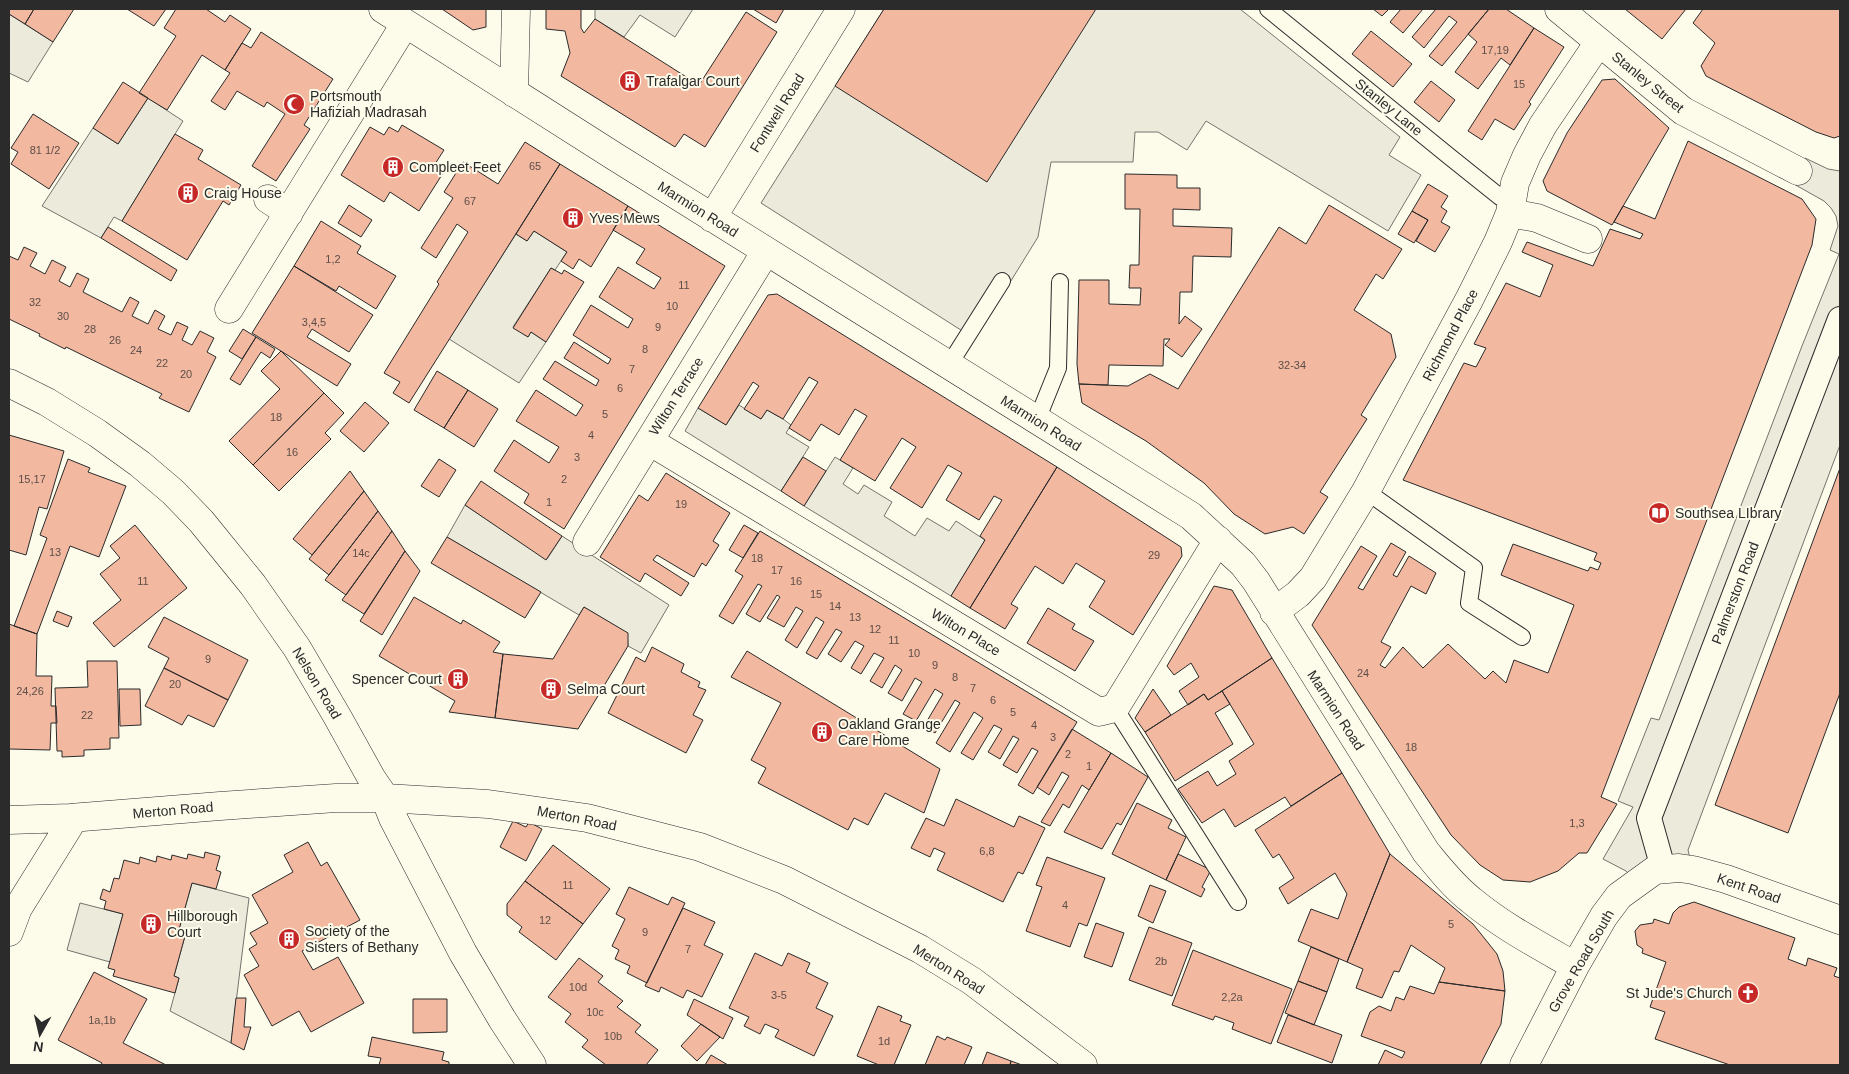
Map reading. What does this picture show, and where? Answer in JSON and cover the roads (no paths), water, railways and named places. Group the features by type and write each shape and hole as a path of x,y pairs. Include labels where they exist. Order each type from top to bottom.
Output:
{"street":[{"path":"514,93 516,9"},
{"name":"Fontwell Road","path":"712,218 841,9"},
{"name":"Stanley Street","path":"1559,9 1683,111 1798,171"},
{"path":"229,309 278,206 394,16"},
{"name":"Marmion Road","path":"394,16 712,218 1191,516 1243,564 1426,852 1441,871 1469,900 1575,966"},
{"name":"Richmond Place","path":"1274,612 1298,594 1313,578 1366,491 1469,300 1498,242 1510,208 1515,183 1526,155 1543,126 1600,42"},
{"path":"1510,208 1588,239"},
{"name":"Wilton Terrace","path":"587,542 766,251"},
{"name":"Palmerston Road","path":"1659,869 1649,818 1840,319"},
{"name":"Nelson Road","path":"9,383 47,402 97,433 140,464 173,492 201,521 254,585 307,665 372,779 385,798 393,818 463,953 532,1065"},
{"name":"Wilton Place","path":"649,441 1099,712 1115,708"},
{"path":"1115,708 1218,540"},
{"name":"Merton Road","path":"9,820 74,818 336,798 385,798 488,804 542,810 587,818 700,847 784,880 920,949 972,981 1083,1065"},
{"path":"9,932 18,908 74,818"},
{"name":"Kent Road","path":"1659,869 1693,870 1726,879 1840,920"},
{"name":"Grove Road South","path":"1524,1065 1575,966 1604,916 1619,896 1659,869"}],"lane":[{"name":"Stanley Lane","path":"1268,9 1500,197 1510,208"},
{"path":"949,365 1002,281"},
{"path":"1037,420 1058,368 1060,282"},
{"path":"1366,491 1474,568 1469,603 1522,637"},
{"path":"1115,708 1238,902"}],"place":[{"name":"Trafalgar Court","path":"630,81"},
{"name":"Portsmouth Hafiziah Madrasah","path":"294,104"},
{"name":"Compleet Feet","path":"393,167"},
{"name":"Craig House","path":"188,193"},
{"name":"Yves Mews","path":"573,218"},
{"name":"Southsea LIbrary","path":"1659,513"},
{"name":"Spencer Court","path":"458,679"},
{"name":"Selma Court","path":"551,689"},
{"name":"Oakland Grange Care Home","path":"822,732"},
{"name":"Hillborough Court","path":"151,924"},
{"name":"Society of the Sisters of Bethany","path":"289,939"},
{"name":"St Jude's Church","path":"1748,993"}]}
